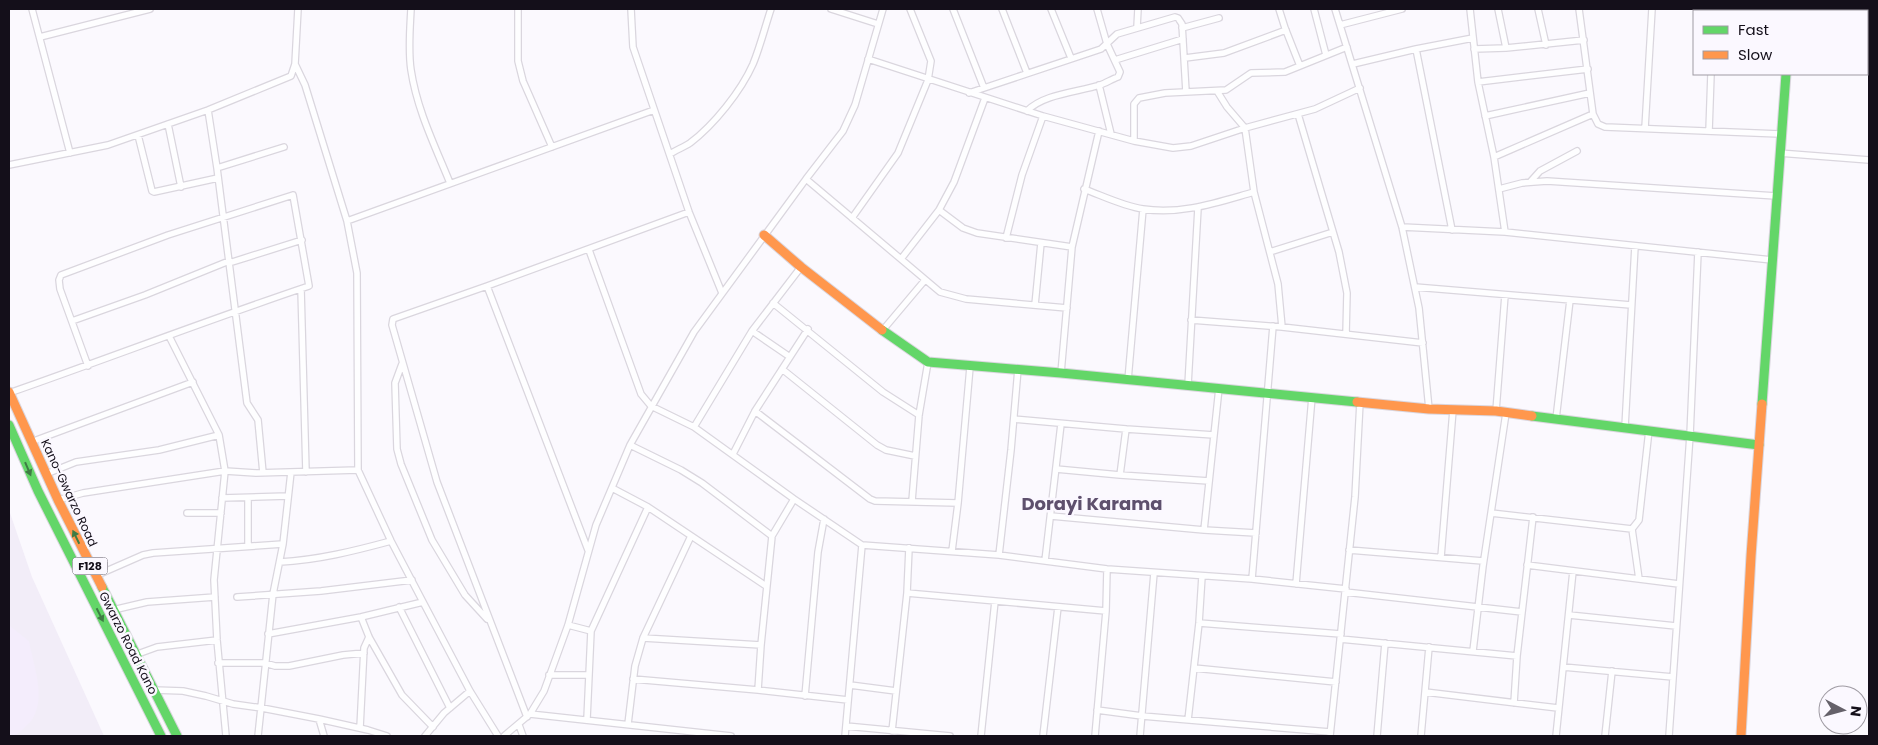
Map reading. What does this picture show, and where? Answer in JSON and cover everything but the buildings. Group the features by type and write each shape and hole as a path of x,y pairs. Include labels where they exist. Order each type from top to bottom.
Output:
{"street":[{"path":"32,9 70,153"},
{"path":"40,37 150,9"},
{"path":"9,165 98,148 208,110 291,76 296,64 298,9"},
{"path":"411,9 411,68 415,89 422,115 450,183"},
{"path":"518,9 519,68 526,89 552,147"},
{"path":"631,9 632,47 689,212 722,293"},
{"path":"670,154 689,144 727,104 754,62 771,9"},
{"path":"831,9 878,24"},
{"path":"504,736 519,725 541,698 568,625 596,525 630,445 694,332 842,131 855,105 883,9"},
{"path":"852,218 898,153 928,80 930,61 910,9"},
{"path":"953,9 984,88"},
{"path":"1002,9 1028,73"},
{"path":"1051,9 1071,58"},
{"path":"1027,111 1035,104 1083,88 1099,85 1118,77 1120,72 1107,44 1097,9"},
{"path":"1137,27 1138,9"},
{"path":"1279,9 1300,66"},
{"path":"1314,9 1326,55"},
{"path":"1335,9 1402,227 1419,308 1429,409"},
{"path":"1373,9 1376,16"},
{"path":"1340,25 1402,9"},
{"path":"1470,9 1478,82 1494,157 1505,232"},
{"path":"1498,9 1506,48"},
{"path":"1538,9 1546,45"},
{"path":"1579,9 1593,114 1598,124 1605,127 1780,134"},
{"path":"1645,128 1652,9"},
{"path":"969,93 1102,49 1117,34 1175,17 1178,18 1182,28 1186,92"},
{"path":"1182,28 1219,18"},
{"path":"1185,58 1224,53 1286,30"},
{"path":"1353,64 1473,38"},
{"path":"1115,60 1183,39"},
{"path":"1474,49 1546,45 1584,40"},
{"path":"1134,141 1134,104 1136,100 1150,95 1226,90 1251,74 1278,74 1347,46"},
{"path":"1416,49 1452,230"},
{"path":"868,59 1043,116 1134,141 1173,148 1184,147 1316,109 1360,88"},
{"path":"296,64 305,85 347,221 356,274 358,470 391,541 423,602 470,691 498,736"},
{"path":"1478,82 1588,69"},
{"path":"1708,131 1712,75"},
{"path":"1741,736 1780,134 1786,75"},
{"path":"1099,85 1112,134"},
{"path":"1218,91 1222,100 1246,128 1254,192 1278,284 1282,327"},
{"path":"1485,116 1590,93"},
{"path":"901,259 939,210 958,172 984,98"},
{"path":"208,110 247,403 258,420 262,472"},
{"path":"347,221 654,110"},
{"path":"1298,114 1339,252 1347,294 1346,334"},
{"path":"1494,157 1593,114"},
{"path":"1006,238 1019,183 1043,116"},
{"path":"168,124 181,187"},
{"path":"1061,373 1072,247 1098,131"},
{"path":"138,135 152,191 181,187 218,178"},
{"path":"217,168 284,147"},
{"path":"1531,182 1540,171 1577,151"},
{"path":"1779,153 1869,160"},
{"path":"806,179 940,292 951,296 1067,308"},
{"path":"1498,189 1531,182 1572,182 1776,196"},
{"path":"1084,189 1128,206 1172,212 1198,208 1254,192"},
{"path":"9,393 88,366 236,310 309,285 293,195 168,235 61,275 59,280 60,290 88,366"},
{"path":"1188,385 1198,208"},
{"path":"1128,380 1143,209"},
{"path":"939,210 970,231 1072,247"},
{"path":"528,715 490,622 437,482 392,325 393,319 689,212"},
{"path":"1402,227 1505,232 1772,260"},
{"path":"1270,252 1333,232"},
{"path":"764,235 801,267 896,342 928,362 1429,409 1496,411 1759,445"},
{"path":"72,322 229,262 302,240"},
{"path":"1035,305 1041,243"},
{"path":"1625,427 1635,246"},
{"path":"588,250 640,394 651,406 694,427 794,499 862,544 999,555 1108,569 1296,584 1522,612"},
{"path":"1668,736 1690,435 1698,252"},
{"path":"694,427 752,331 801,267"},
{"path":"882,331 925,280"},
{"path":"487,286 588,550"},
{"path":"1415,287 1632,305"},
{"path":"301,289 306,472"},
{"path":"1496,411 1505,295"},
{"path":"1556,419 1570,300"},
{"path":"773,302 883,392 919,415"},
{"path":"1191,320 1273,326 1423,343"},
{"path":"1252,580 1273,326"},
{"path":"733,454 755,411 808,329"},
{"path":"752,331 790,357"},
{"path":"169,336 219,435 225,471 215,565 214,597 218,663 226,736"},
{"path":"403,362 395,383 397,449 401,464 432,540 466,595 490,622"},
{"path":"912,501 919,415 928,362"},
{"path":"952,551 970,366"},
{"path":"782,369 877,445 886,450 915,456"},
{"path":"999,555 1018,369"},
{"path":"31,442 193,382"},
{"path":"1204,530 1219,388"},
{"name":"Kano-Gwarzo Road","path":"9,393 95,576 177,736"},
{"path":"1296,584 1312,397"},
{"path":"1097,710 1330,734 1355,497 1360,402"},
{"path":"1441,558 1453,410"},
{"path":"755,411 863,495 875,501 958,503"},
{"path":"1473,651 1483,561 1506,413"},
{"path":"1014,419 1214,435"},
{"path":"1045,561 1061,424"},
{"name":"Gwarzo Road Kano","path":"9,425 41,498 161,736"},
{"path":"1120,475 1126,429"},
{"path":"1639,579 1632,529 1639,520 1649,430"},
{"path":"46,474 76,462 159,450 219,435"},
{"path":"630,445 681,470 702,483 772,536"},
{"path":"1056,469 1209,481"},
{"path":"58,500 83,493 225,471 306,472 358,470"},
{"path":"258,736 273,594 283,544 291,472"},
{"path":"612,488 648,507 766,586"},
{"path":"222,498 288,496"},
{"path":"248,498 248,546"},
{"path":"758,690 760,645 772,536 794,499"},
{"path":"587,719 592,631 648,507"},
{"path":"186,513 221,513"},
{"path":"1491,513 1632,529"},
{"path":"1051,516 1256,533"},
{"path":"1514,702 1517,656 1533,517"},
{"path":"805,696 818,552 824,519"},
{"path":"628,724 637,655 643,638 691,536"},
{"path":"280,562 307,561 323,558 391,541"},
{"path":"95,576 143,555 218,547 283,544"},
{"path":"845,736 862,544"},
{"path":"892,731 907,593 909,548"},
{"path":"1349,550 1483,561"},
{"path":"1527,565 1679,584"},
{"path":"1095,736 1108,569"},
{"path":"1556,736 1574,571"},
{"path":"1140,736 1154,573"},
{"path":"1188,720 1199,623 1202,576"},
{"path":"236,597 321,591 412,580"},
{"path":"907,593 1106,611"},
{"path":"112,610 147,602 214,597"},
{"path":"981,736 996,601"},
{"path":"268,634 361,617 423,602"},
{"path":"399,607 450,708"},
{"path":"1043,736 1058,607"},
{"path":"1569,615 1676,626"},
{"path":"361,617 369,637 402,695 433,727"},
{"path":"1199,623 1340,636 1385,643 1517,656"},
{"path":"568,625 592,631"},
{"path":"360,728 364,653 369,637"},
{"path":"643,638 760,645"},
{"path":"135,655 157,647 217,640"},
{"path":"1377,736 1385,643"},
{"path":"1422,736 1429,647"},
{"path":"218,663 289,666 343,655 364,653"},
{"path":"1563,666 1673,677"},
{"path":"1194,668 1336,682"},
{"path":"1605,736 1612,671"},
{"path":"550,674 588,675"},
{"path":"633,680 758,690 848,700"},
{"path":"850,685 896,691"},
{"path":"154,690 183,691 233,704 360,728 368,733 387,736"},
{"path":"425,736 450,708 470,691"},
{"path":"1425,692 1558,708"},
{"path":"528,715 587,719 732,736"},
{"path":"319,719 324,736"},
{"path":"519,725 523,736"},
{"path":"846,726 950,736"}],"shaded area":[{"path":"9,510 32,577 104,736 9,736"},
{"path":"9,625 29,641 39,690 37,709 32,719 20,732 9,736"}],"traffic: fast":[{"path":"1762,404 1786,75"},
{"path":"882,330 928,362 1357,402"},
{"path":"1532,416 1759,445"},
{"path":"9,425 38,491 161,736"},
{"path":"102,587 177,736"}],"traffic: slow":[{"path":"764,235 801,267 882,330"},
{"path":"9,392 58,500 102,587"},
{"path":"1357,402 1429,409 1496,411 1532,416"},
{"path":"1741,736 1762,404"}],"district":[{"name":"Dorayi Karama","path":"1092,504"}]}
